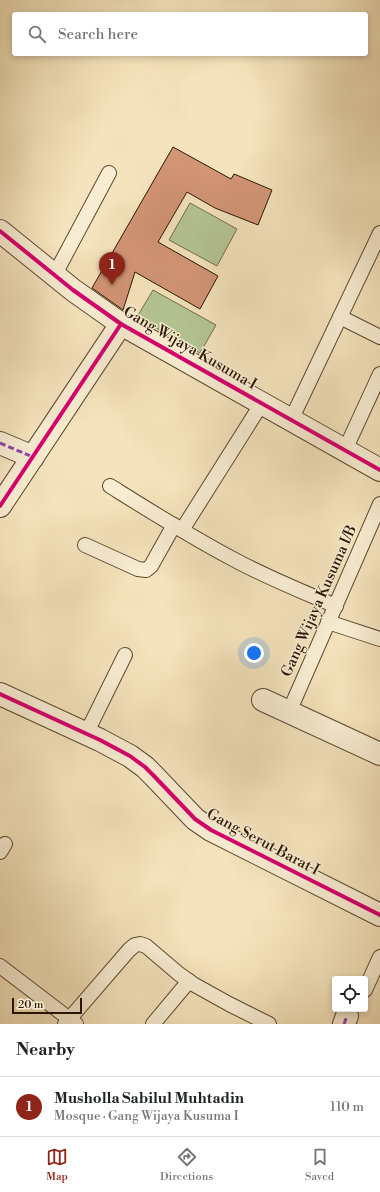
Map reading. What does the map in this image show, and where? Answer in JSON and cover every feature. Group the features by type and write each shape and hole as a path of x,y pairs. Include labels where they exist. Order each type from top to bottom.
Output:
{"street":[{"name":"Gang Wijaya Kusuma I","path":"0,231 54,276 122,324 380,470"},
{"path":"0,506 122,324"},
{"path":"0,443 33,457"},
{"name":"Gang Serut Barat I","path":"0,694 119,750 139,762 195,819 207,828 380,915"},
{"path":"263,700 380,754"}],"lane":[{"path":"54,276 109,173"},
{"path":"291,420 380,233"},
{"path":"340,317 380,337"},
{"path":"345,450 380,374"},
{"path":"85,545 138,570 146,570 151,566 262,403"},
{"path":"110,486 178,528 233,559 256,571 336,606"},
{"name":"Gang Wijaya Kusuma I/B","path":"290,712 380,504"},
{"path":"328,622 380,639"},
{"path":"86,734 125,655"},
{"path":"0,966 70,1022 129,950 135,945 140,944 146,946 189,981 229,1004 269,1024"},
{"path":"368,983 380,957"},
{"path":"153,1024 189,981"}],"green space":[{"path":"190,203 237,229 217,266 169,240"},
{"path":"153,290 216,325 200,353 137,317"}],"building":[{"path":"173,147 231,179 234,174 272,190 258,225 215,208 187,192 158,242 218,276 200,309 135,272 123,310 92,288"}],"marked path":[{"path":"0,443 33,457"},
{"path":"344,1024 347,1016"}],"cycle path":[{"path":"0,231 73,290 121,324 380,470"},
{"path":"0,506 121,324"},
{"path":"0,694 100,740 130,756 145,767 195,819 211,830 380,915"}],"place":[{"name":"Musholla Sabilul Muhtadin","path":"112,285"}]}
